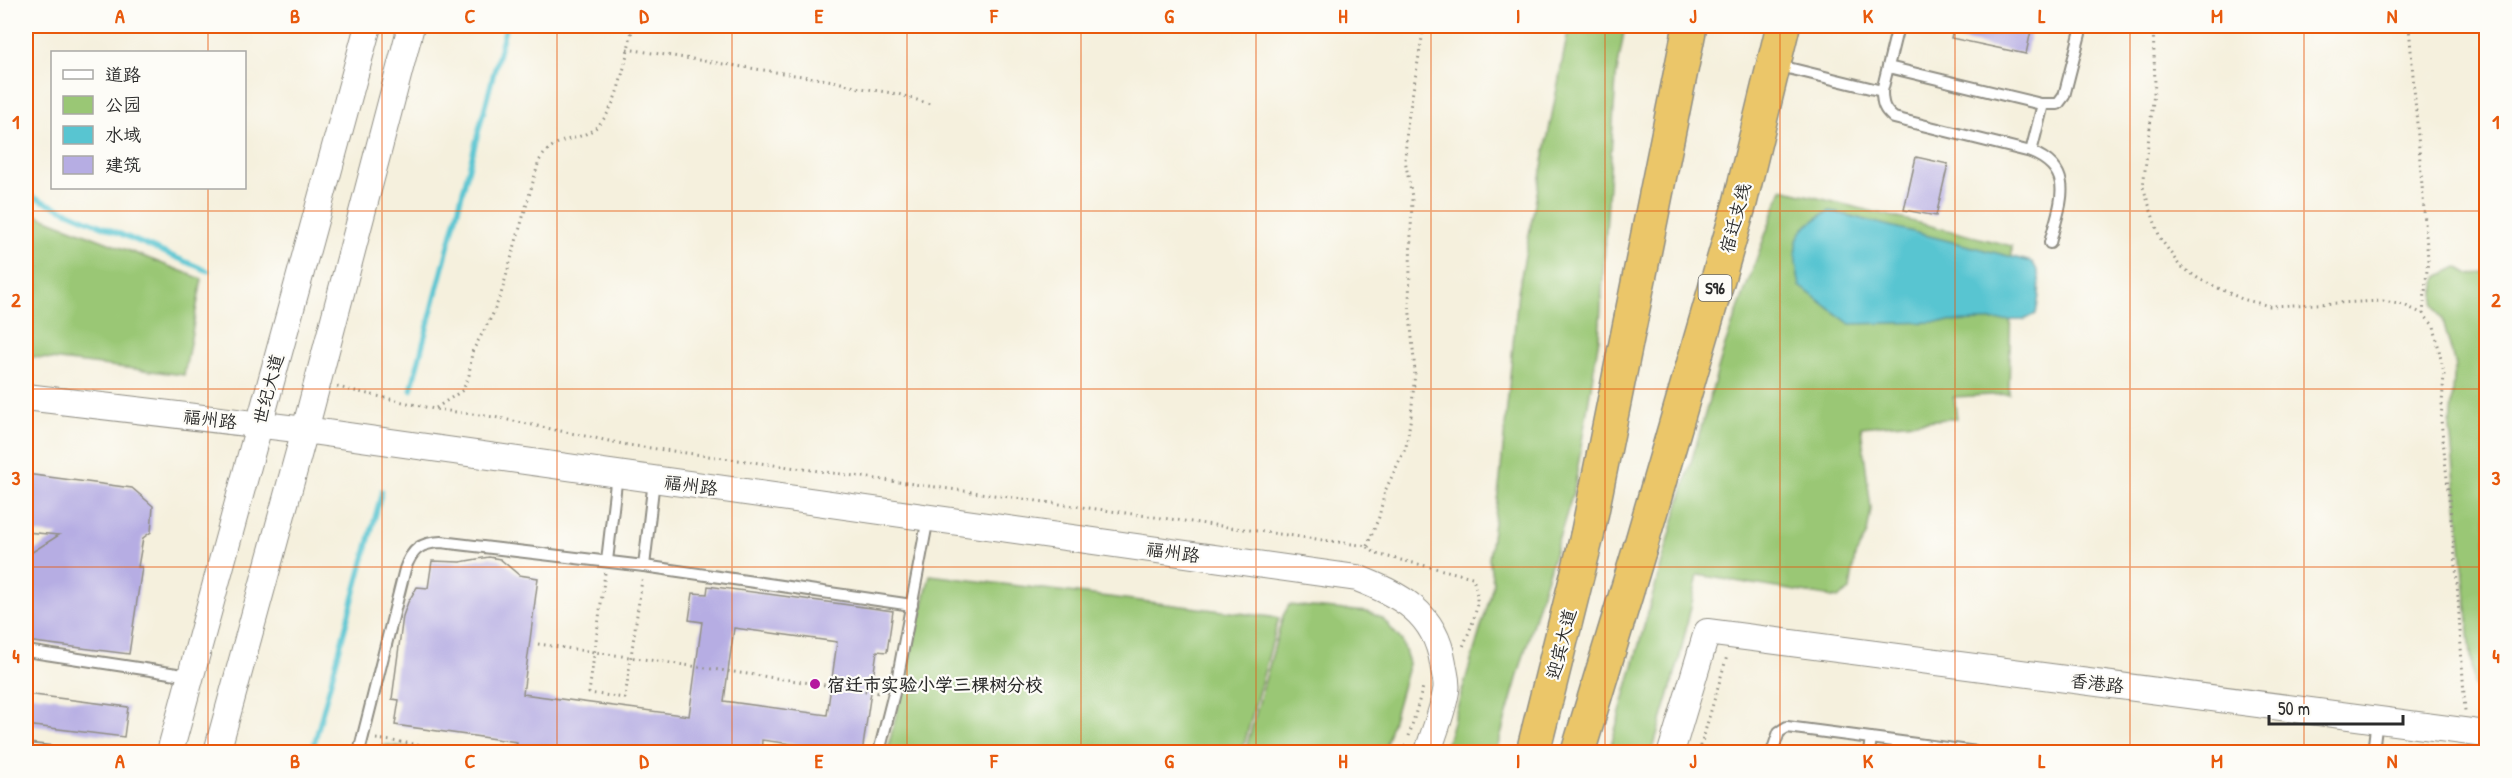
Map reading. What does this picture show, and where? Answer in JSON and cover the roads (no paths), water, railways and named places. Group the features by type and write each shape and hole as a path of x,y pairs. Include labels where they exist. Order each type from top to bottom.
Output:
{"highway":[{"name":"迎宾大道","path":"1533,753 1587,536 1690,26"},
{"name":"宿迁支线","path":"1580,753 1740,202 1783,26"}],"street":[{"name":"世纪大道","path":"170,753 368,26"},
{"path":"217,753 318,383 411,26"},
{"name":"福州路","path":"26,397 305,430 1357,578 1393,592 1417,610 1434,631 1438,640 1428,753"},
{"name":"香港路","path":"1671,753 1707,632 2476,732"}],"lane":[{"path":"1898,26 1882,91 1882,103 1887,112 1894,118 2031,152 2051,163 2058,171 2063,187 2050,243"},
{"path":"1888,67 2043,104 2058,104 2064,96 2082,26"},
{"path":"1774,64 1882,91"},
{"path":"2031,152 2043,104"},
{"path":"607,561 617,474"},
{"path":"644,566 654,480"},
{"path":"879,753 912,604 928,518"},
{"path":"359,753 405,569 415,548 424,543 441,542 607,561 912,604"},
{"path":"26,651 190,676"},
{"path":"2373,753 2377,719"},
{"path":"1772,753 1779,732 1787,727 1977,753"},
{"path":"1869,753 1871,738"},
{"path":"26,749 52,753"}],"water":[{"path":"1830,211 2032,262 2039,280 2036,314 2024,320 1850,324 1800,286 1796,245 1800,234 1809,224"}],"waterway":[{"path":"411,390 506,26"},
{"path":"26,194 208,271"},
{"path":"312,752 382,491"}],"place":[{"name":"宿迁市实验小学三棵树分校","path":"815,684"}]}
